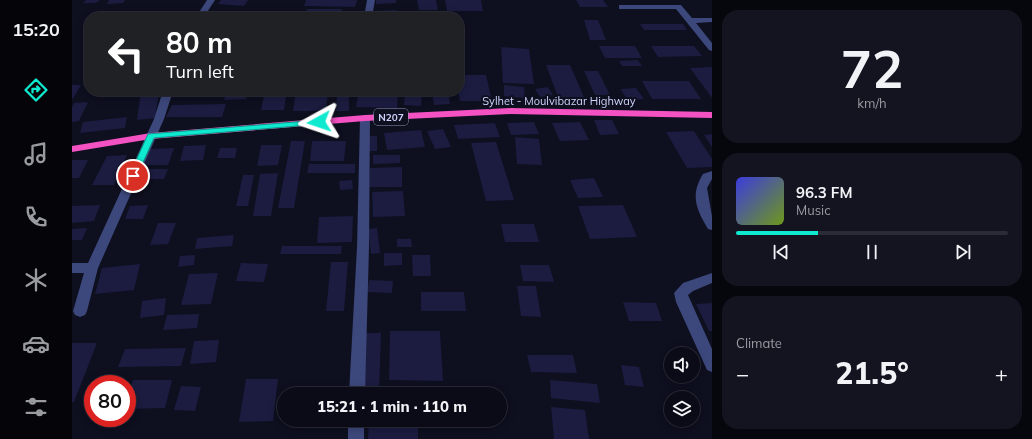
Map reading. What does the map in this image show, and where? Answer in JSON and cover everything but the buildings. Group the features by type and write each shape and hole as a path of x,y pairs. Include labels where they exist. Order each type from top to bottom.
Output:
{"highway":[{"name":"Sylhet - Moulvibazar Highway","path":"72,149 151,136 365,118 511,110 712,115"}],"street":[{"path":"203,12 211,0"},
{"path":"369,12 371,0"},
{"path":"622,7 672,6 681,10 712,48"},
{"path":"689,21 712,20"},
{"path":"80,311 92,268 151,136 166,96"},
{"path":"357,387 363,247 365,118"},
{"path":"712,175 707,177 701,188 704,212 712,226"},
{"path":"72,268 92,268"},
{"path":"712,278 688,287 681,292 683,302 712,365"},
{"path":"356,427 356,439"}],"route":[{"path":"133,176 151,136 319,122"}]}
